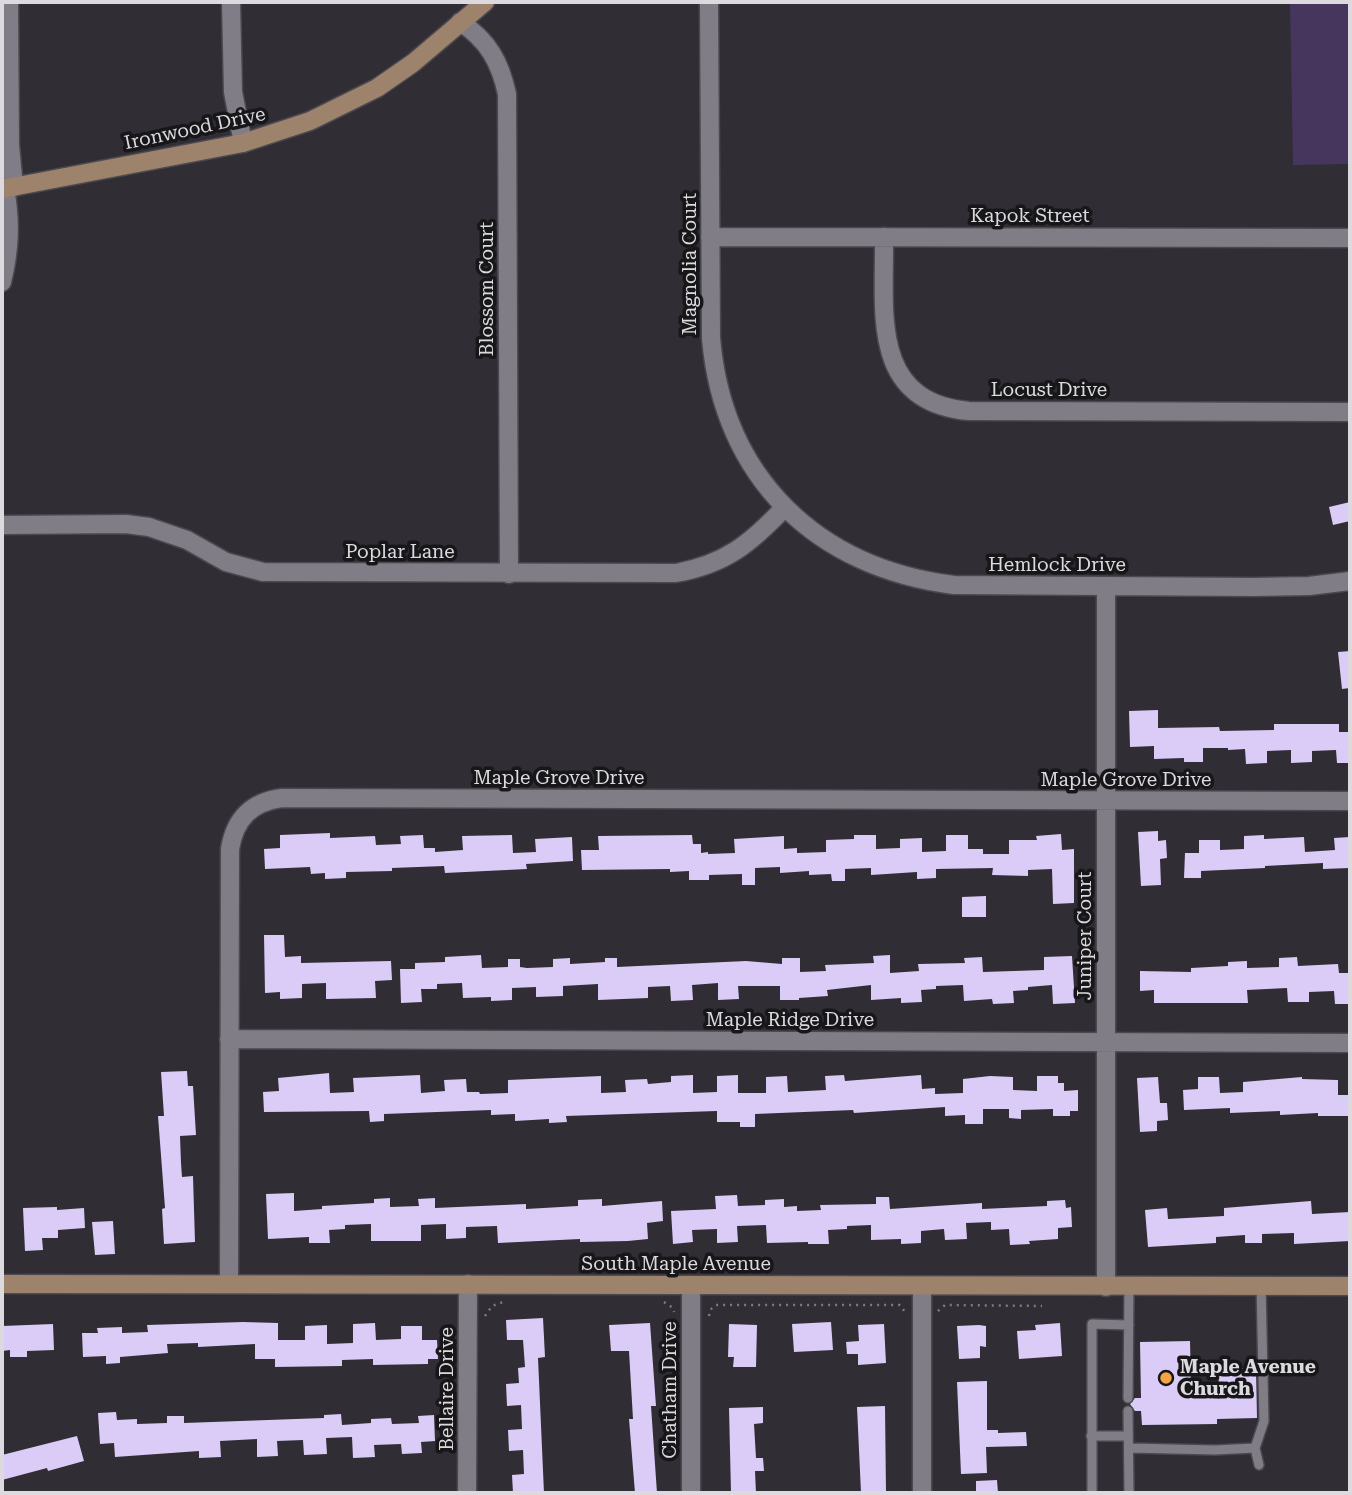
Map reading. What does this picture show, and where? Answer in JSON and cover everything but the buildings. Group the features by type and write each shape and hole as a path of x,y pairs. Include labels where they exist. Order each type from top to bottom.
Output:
{"main road":[{"name":"Ironwood Drive","path":"7,188 243,143 310,121 377,88 413,63 485,2"},
{"name":"South Maple Avenue","path":"2,1284 1350,1286"}],"street":[{"path":"2,282 8,260 10,234 7,188 10,145 9,2"},
{"path":"231,2 233,92 243,143"},
{"name":"Magnolia Court","path":"709,2 710,338 722,399 735,434 752,466 785,507"},
{"name":"Blossom Court","path":"460,22 479,36 493,52 502,72 507,94 509,574"},
{"name":"Kapok Street","path":"710,237 1350,238"},
{"name":"Locust Drive","path":"884,237 886,332 889,352 894,365 910,386 943,406 969,411 1350,412"},
{"name":"Poplar Lane","path":"2,525 127,524 149,527 187,540 226,562 263,572 676,573 720,561 742,548 785,507"},
{"name":"Hemlock Drive","path":"785,507 824,540 853,557 911,578 954,585 1309,586 1350,581"},
{"name":"Juniper Court","path":"1106,1287 1107,586"},
{"name":"Maple Grove Drive","path":"229,1283 230,849 235,828 243,816 268,800 1350,801"},
{"name":"Maple Ridge Drive","path":"229,1039 1350,1043"},
{"name":"Bellaire Drive","path":"467,1493 468,1284"},
{"name":"Chatham Drive","path":"691,1286 691,1493"},
{"path":"922,1286 922,1493"}],"lane":[{"path":"1259,1465 1255,1448 1264,1421 1261,1285"},
{"path":"1128,1398 1129,1287"},
{"path":"1092,1493 1091,1324 1129,1325"},
{"path":"1128,1411 1129,1493"},
{"path":"1091,1436 1129,1436"},
{"path":"1129,1448 1255,1448"}],"path":[{"path":"485,1326 486,1313 492,1306 501,1302 514,1302"},
{"path":"709,1317 710,1310 716,1305 900,1305 904,1309 905,1317"},
{"path":"936,1315 945,1305 1042,1306"}],"shaded area":[{"path":"1290,2 1350,2 1350,164 1293,165"}],"place":[{"name":"Maple Avenue Church","path":"1166,1378"}]}
